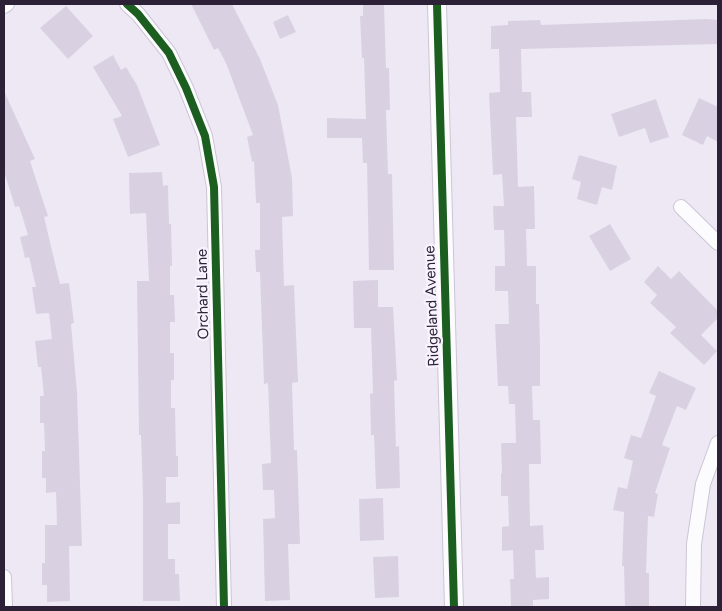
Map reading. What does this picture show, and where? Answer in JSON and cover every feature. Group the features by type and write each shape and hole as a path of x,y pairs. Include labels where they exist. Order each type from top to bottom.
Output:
{"street":[{"name":"Orchard Lane","path":"127,4 138,14 169,54 186,88 205,136 214,187 224,607"},
{"name":"Ridgeland Avenue","path":"437,4 454,607"},
{"path":"681,207 718,243"},
{"path":"692,607 694,544 702,493 718,443"},
{"path":"4,577 4,607"}],"building":[{"path":"191,4 232,4 260,59 278,105 292,178 293,216 282,217 284,286 294,285 298,382 292,383 294,450 297,450 300,544 288,544 290,600 265,601 263,519 275,518 274,490 263,490 262,464 271,463 268,383 264,384 260,272 256,272 255,250 260,250 260,203 256,203 254,161 252,162 247,137 253,135 226,63 218,48 214,50"},
{"path":"363,4 384,4 386,68 389,68 390,110 386,110 388,174 392,174 394,270 369,270 367,163 363,163 362,138 327,138 327,118 366,119 364,58 362,58 360,16 363,16"},
{"path":"66,6 93,36 68,59 40,28"},
{"path":"288,15 296,32 280,39 273,22"},
{"path":"540,20 541,25 718,20 718,44 521,49 522,92 531,92 532,117 516,117 518,187 534,186 535,229 526,229 527,266 536,266 536,304 539,304 540,347 540,386 532,386 533,420 540,420 541,464 529,464 530,526 543,525 544,550 535,550 536,578 549,577 549,599 533,600 533,607 511,607 510,579 514,579 513,550 502,551 502,527 509,526 508,496 501,496 501,443 516,443 515,404 509,404 508,386 498,386 495,324 509,324 508,291 495,291 495,266 505,266 504,230 494,230 493,206 504,206 502,174 493,175 489,93 500,92 499,49 491,49 491,26 508,25 508,21"},
{"path":"113,55 121,70 126,67 137,85 160,145 128,157 113,119 122,116 93,67"},
{"path":"4,91 35,159 30,161 48,216 44,217 60,284 69,283 74,323 71,324 77,392 82,546 69,546 70,601 47,602 47,585 42,585 42,563 45,563 45,525 57,525 56,492 46,493 46,478 42,478 42,451 45,451 44,423 40,423 40,396 44,396 41,367 38,367 35,341 52,339 49,313 36,314 32,287 36,287 29,257 25,258 20,237 28,235 19,206 15,207 4,171"},
{"path":"699,98 718,107 718,142 707,136 703,145 682,135"},
{"path":"656,99 669,137 650,143 645,128 619,137 611,114"},
{"path":"579,155 617,166 612,190 602,187 597,205 577,199 581,182 572,179"},
{"path":"162,172 163,186 168,185 169,224 171,224 172,266 170,266 170,295 174,295 175,322 170,322 170,353 174,353 174,380 171,380 171,408 175,408 176,456 178,456 178,477 166,477 166,503 180,502 180,524 168,524 168,559 175,559 175,574 179,574 180,601 143,601 143,497 141,435 139,435 137,281 149,281 146,213 130,214 129,173"},
{"path":"610,224 631,259 610,271 589,236"},
{"path":"658,266 671,279 679,271 718,311 718,318 701,335 717,351 704,365 670,333 676,327 650,303 657,295 644,282"},
{"path":"378,280 378,307 393,307 397,380 394,381 396,447 399,446 400,488 376,489 374,435 371,435 370,394 373,393 371,328 354,328 353,281"},
{"path":"659,371 696,388 686,410 677,406 662,445 670,448 655,493 658,494 654,517 648,516 646,573 649,573 649,607 625,607 624,566 622,566 624,512 613,510 618,487 627,489 633,461 624,458 631,435 641,438 656,396 649,393"},
{"path":"383,498 384,540 360,541 359,499"},
{"path":"398,556 399,597 375,598 373,557"}],"cycle path":[{"path":"127,4 138,14 169,53 186,88 205,136 214,187 224,607"},
{"path":"437,4 454,607"}]}
